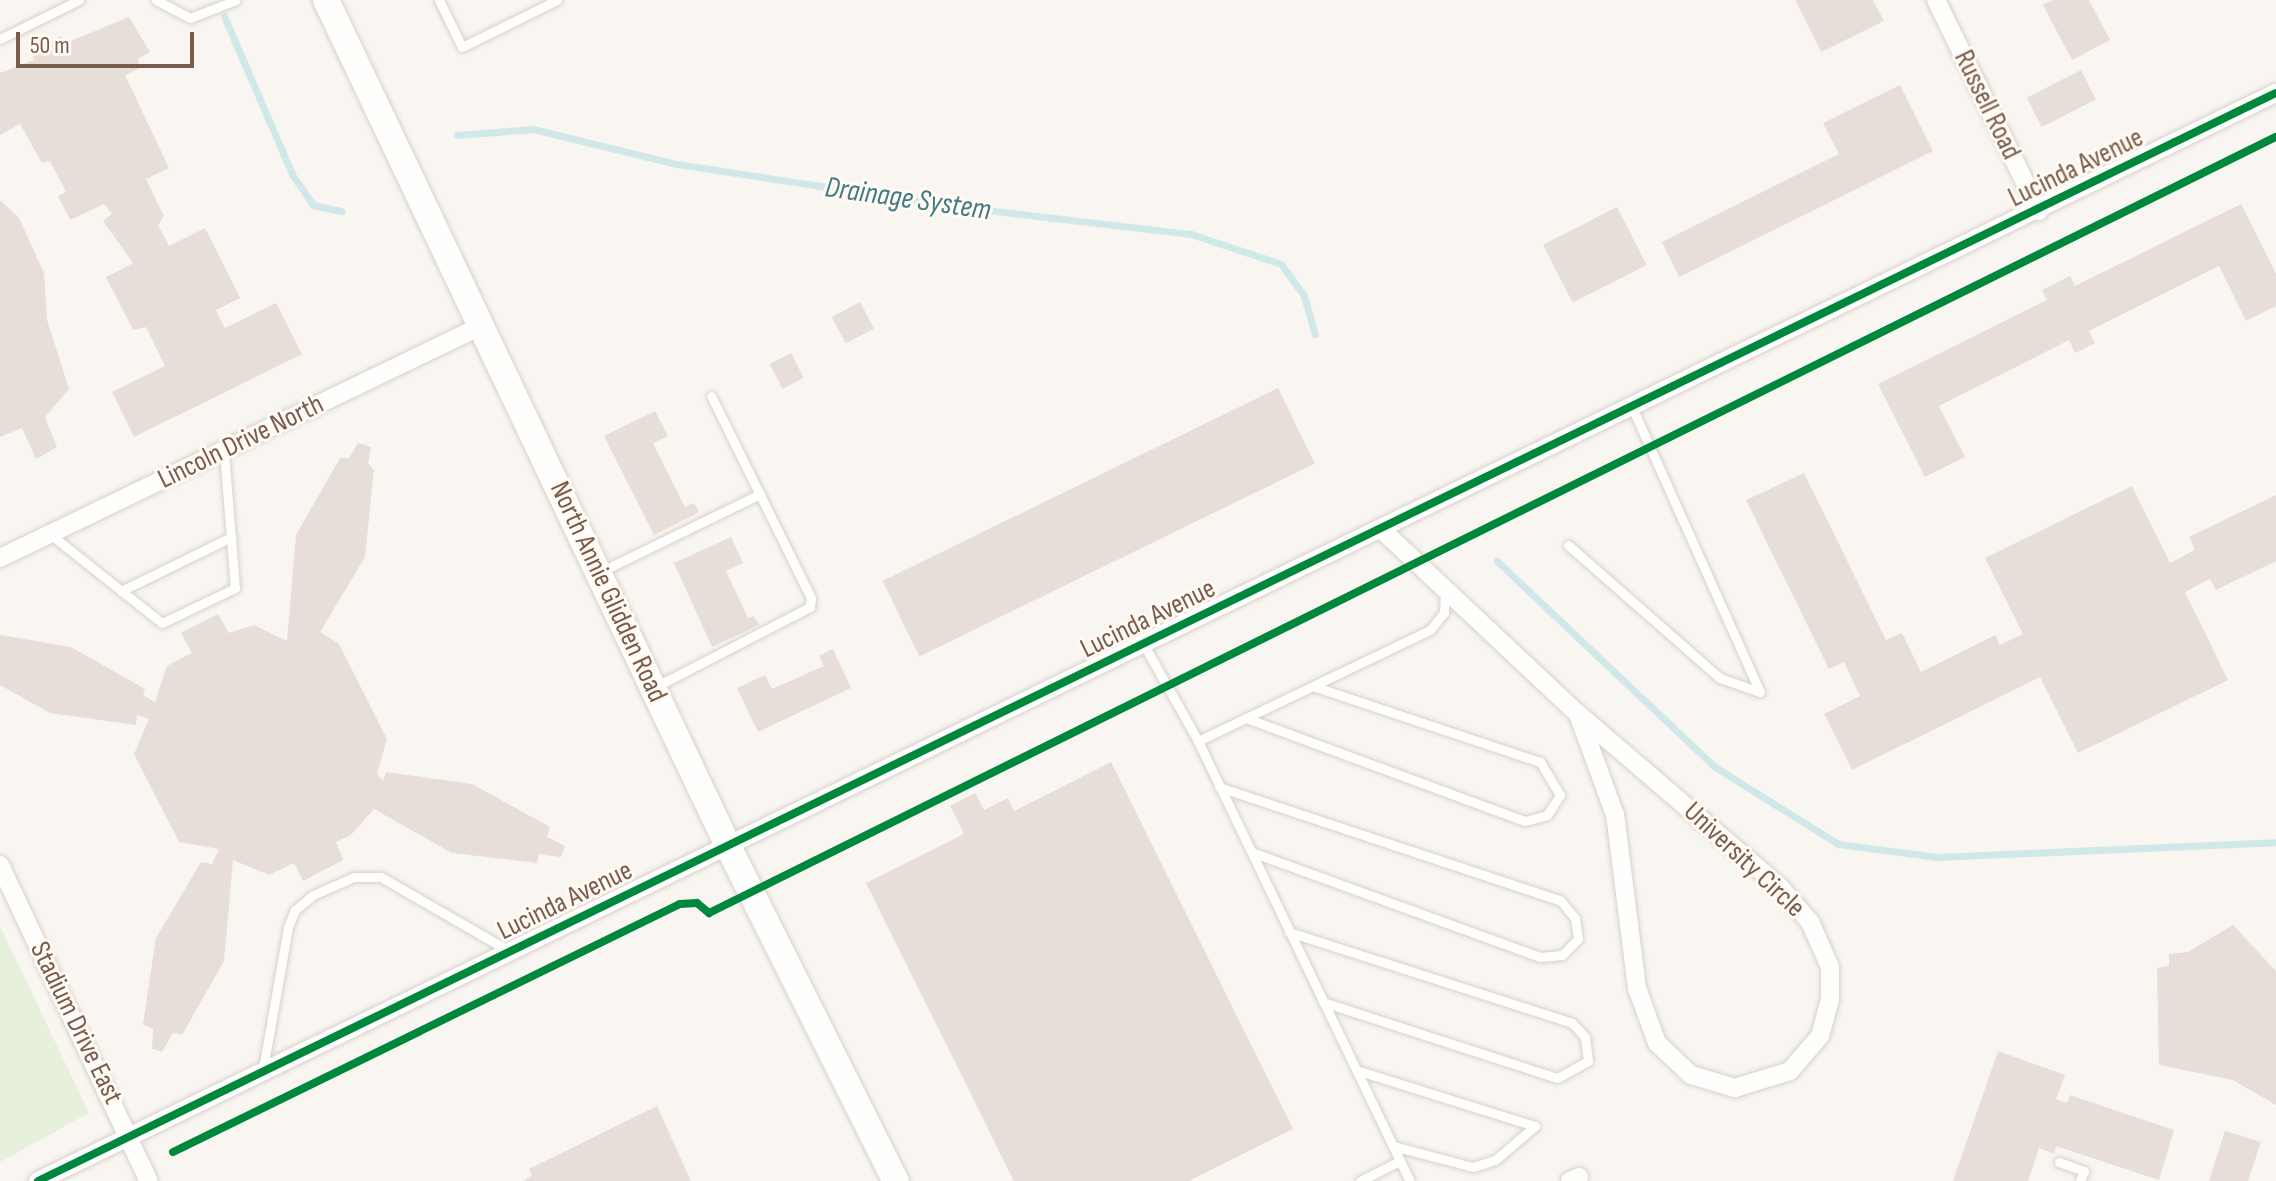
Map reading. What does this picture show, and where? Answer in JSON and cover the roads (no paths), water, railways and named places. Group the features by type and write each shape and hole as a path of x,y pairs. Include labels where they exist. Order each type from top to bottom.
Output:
{"main road":[{"name":"North Annie Glidden Road","path":"326,0 728,846 896,1181"}],"street":[{"name":"Russell Road","path":"1936,0 2039,211"},
{"name":"Lucinda Avenue","path":"38,1181 263,1069 1383,531 2276,93"},
{"name":"Lincoln Drive North","path":"0,558 481,326"},
{"name":"University Circle","path":"1383,531 1578,714 1779,886 1816,932 1830,967 1827,1017 1820,1036 1790,1071 1735,1088 1691,1075 1657,1043 1637,988 1615,815 1578,714"},
{"name":"Stadium Drive East","path":"3,876 131,1135 149,1181"}],"lane":[{"path":"0,39 79,0"},
{"path":"156,0 190,18 236,0"},
{"path":"439,0 462,47 557,0"},
{"path":"654,687 810,607 760,494 711,396"},
{"path":"1568,545 1720,678 1760,692 1633,409"},
{"path":"50,534 162,623 235,588 224,450"},
{"path":"599,572 760,494"},
{"path":"121,591 231,537"},
{"path":"1198,741 1430,630 1444,613 1445,590"},
{"path":"1144,645 1198,741 1410,1181"},
{"path":"1246,718 1525,821 1547,815 1560,795 1540,762 1313,686"},
{"path":"1219,787 1561,901 1575,918 1578,939 1562,955 1540,957 1251,852"},
{"path":"263,1069 288,927 295,910 313,895 354,877 381,877 511,952"},
{"path":"1289,932 1572,1023 1585,1037 1588,1061 1557,1078 1323,1002"},
{"path":"1356,1070 1535,1126 1495,1160 1473,1167 1393,1146"},
{"path":"1360,1181 1400,1161"},
{"path":"2059,1162 2084,1171 2080,1181"}],"waterway":[{"name":"Drainage System","path":"224,16 293,176 313,205 341,211"},
{"name":"Drainage System","path":"457,135 533,129 677,164 952,206 1191,234 1281,264 1304,296 1315,334"},
{"path":"1497,561 1715,767 1838,844 1937,857 2276,842"}]}
